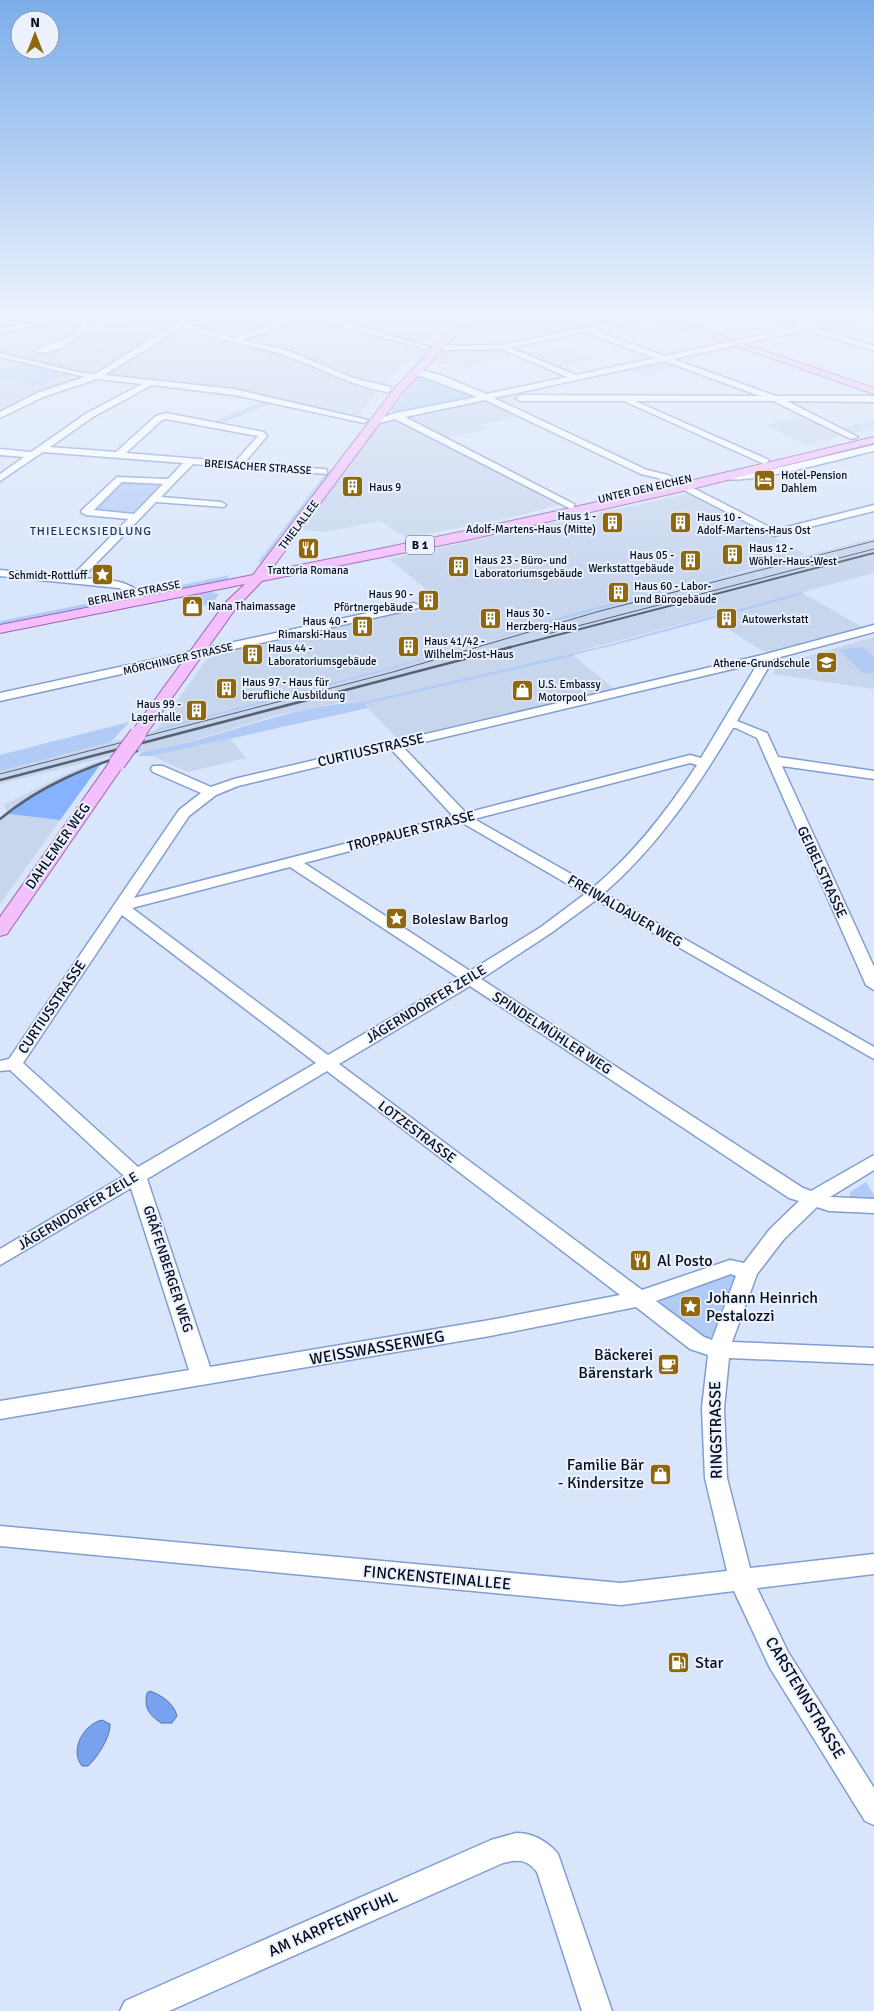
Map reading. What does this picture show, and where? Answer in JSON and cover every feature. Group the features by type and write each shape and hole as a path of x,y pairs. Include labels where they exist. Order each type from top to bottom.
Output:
{"main road":[{"name":"THIELALLEE","path":"255,574 324,472 364,420 379,408"},
{"name":"THIELALLEE","path":"255,574 339,473 376,421 379,408"},
{"path":"364,420 376,421"},
{"path":"779,457 874,432"},
{"name":"UNTER DEN EICHEN","path":"518,521 570,506 679,484 725,477 874,440"},
{"name":"UNTER DEN EICHEN","path":"255,574 518,521 679,484 779,457 874,440"},
{"path":"324,472 339,473"},
{"path":"196,655 231,605 231,597 255,574"},
{"name":"BERLINER STRASSE","path":"0,629 138,597 255,574"},
{"name":"BERLINER STRASSE","path":"0,619 138,597"},
{"name":"DAHLEMER WEG","path":"0,930 117,763 196,655"}],"street":[{"path":"0,416 17,408"},
{"path":"0,478 90,415 103,408"},
{"path":"303,408 364,420"},
{"path":"379,408 570,506"},
{"path":"376,421 441,408"},
{"path":"509,408 644,472 658,474 774,533 874,508"},
{"path":"643,408 764,461"},
{"path":"793,408 854,437"},
{"path":"118,456 159,418 174,416 261,434 263,436 237,465"},
{"name":"UNTER DEN EICHEN","path":"725,477 751,477 874,448"},
{"name":"BREISACHER STRASSE","path":"42,449 324,472"},
{"path":"0,452 33,455"},
{"path":"74,580 155,500 190,462"},
{"path":"138,517 86,512 120,479 170,482"},
{"path":"155,500 222,505"},
{"path":"0,573 121,585 138,597"},
{"name":"MÖRCHINGER STRASSE","path":"0,697 414,606"},
{"name":"CURTIUSSTRASSE","path":"7,1065 184,813 211,792 234,783 760,659 874,628"},
{"name":"JÄGERNDORFER ZEILE","path":"0,1258 534,939 594,893 633,858 665,821 729,723 765,662 760,659"},
{"name":"GEIBELSTRASSE","path":"729,723 740,725 762,736 771,760 874,985"},
{"name":"FREIWALDAUER WEG","path":"394,745 464,818 874,1054"},
{"name":"TROPPAUER STRASSE","path":"120,906 690,759 703,762"},
{"path":"771,760 874,775"},
{"path":"158,769 211,792"},
{"name":"SPINDELMÜHLER WEG","path":"293,862 796,1193 829,1204 874,1206"},
{"name":"LOTZESTRASSE","path":"120,906 697,1343 719,1350 874,1356"},
{"name":"GRÄFENBERGER WEG","path":"7,1065 137,1176 200,1366 201,1378"},
{"name":"RINGSTRASSE","path":"741,1581 716,1478 713,1408 719,1350 748,1271 777,1234 813,1199 874,1161"},
{"name":"WEISSWASSERWEG","path":"0,1410 474,1331 639,1299 730,1267 748,1271"},
{"name":"FINCKENSTEINALLEE","path":"0,1536 588,1593 622,1594 874,1564"},
{"name":"CARSTENNSTRASSE","path":"741,1581 779,1660 874,1812"},
{"name":"AM KARPFENPFUHL","path":"136,2011 501,1850 520,1846 533,1848 548,1864 597,2011"}],"shaded area":[{"path":"0,408 8,408 0,412"},
{"path":"248,408 260,408 225,422 226,424 212,422"},
{"path":"316,408 365,408 357,417"},
{"path":"393,408 432,408 399,415 391,410"},
{"path":"453,408 502,408 520,416 478,425 487,429 446,438 405,418"},
{"path":"805,417 840,434 840,436 807,444 765,425"},
{"path":"396,419 561,504 522,515 407,538 380,521 326,532 299,530 380,422"},
{"path":"874,420 874,428 854,433 839,428"},
{"path":"326,473 334,473 270,560 258,562"},
{"path":"123,481 163,484 134,514 92,511"},
{"path":"692,494 805,554 570,614 480,644 600,609 874,538 874,573 534,663 363,702 338,703 277,715 168,748 106,757 0,784 0,771 461,650 157,729 207,659 215,654 396,612 414,613 429,609 416,598 432,594 389,559"},
{"path":"805,554 600,609 482,643 570,614"},
{"path":"230,575 226,581 153,597 148,592"},
{"path":"211,592 219,594 210,606 197,604 191,598 197,597 195,595"},
{"path":"801,592 804,594 574,656 365,704 368,708 152,756 138,756 142,752 197,740 279,716 334,705 363,702 608,645"},
{"path":"804,594 862,627 766,653 720,624 735,620 742,621 730,613"},
{"path":"125,596 129,601 0,627 0,621"},
{"name":"Athene-Grundschule","path":"874,637 874,689 773,674 777,663 784,663"},
{"path":"863,647 874,657 874,673 864,674 839,650"},
{"path":"453,651 376,673 156,731 157,729"},
{"path":"574,656 613,688 398,739 364,704"},
{"path":"129,722 111,742 0,771 0,755"},
{"path":"230,739 246,758 188,772 152,756"},
{"path":"104,759 100,765 77,772 46,788 9,814 60,820 0,904 0,818 7,811 4,805 68,773"},
{"path":"100,765 60,820 9,814 30,798 52,785"},
{"path":"866,1182 874,1195 874,1199 850,1198 850,1192"},
{"path":"722,1272 734,1274 736,1280 713,1337 705,1338 660,1305 661,1299"},
{"path":"150,1691 163,1697 173,1707 177,1716 172,1723 161,1723 150,1713 146,1702 147,1693"},
{"path":"102,1720 110,1724 106,1740 92,1762 88,1766 82,1766 78,1760 77,1753 80,1739 89,1727 95,1722"}],"tram line":[{"path":"0,774 393,672 600,611 874,541"},
{"path":"547,634 874,549"}],"railway":[{"path":"507,648 874,553"},
{"path":"0,780 511,647"},
{"path":"0,819 32,796 65,778 137,751"}],"place":[{"name":"Hotel-Pension Dahlem","path":"765,481"},
{"name":"Haus 9","path":"353,487"},
{"name":"Haus 1 - Adolf-Martens-Haus (Mitte)","path":"612,522"},
{"name":"Haus 10 - Adolf-Martens-Haus Ost","path":"681,523"},
{"name":"Trattoria Romana","path":"308,549"},
{"name":"Haus 12 - Wöhler-Haus-West","path":"733,554"},
{"name":"Haus 05 - Werkstattgebäude","path":"690,561"},
{"name":"Haus 23 - Büro- und Laboratoriumsgebäude","path":"458,566"},
{"name":"Schmidt-Rottluff","path":"103,575"},
{"name":"Haus 60 - Labor- und Bürogebäude","path":"618,592"},
{"name":"Haus 90 - Pförtnergebäude","path":"429,600"},
{"name":"Nana Thaimassage","path":"192,606"},
{"name":"Haus 30 - Herzberg-Haus","path":"490,619"},
{"name":"Autowerkstatt","path":"726,619"},
{"name":"Haus 40 - Rimarski-Haus","path":"363,627"},
{"name":"Haus 41/42 - Wilhelm-Jost-Haus","path":"408,647"},
{"name":"Haus 44 - Laboratoriumsgebäude","path":"252,654"},
{"name":"Athene-Grundschule","path":"826,663"},
{"name":"Haus 97 - Haus für berufliche Ausbildung","path":"226,688"},
{"name":"U.S. Embassy Motorpool","path":"522,690"},
{"name":"Haus 99 - Lagerhalle","path":"197,710"},
{"name":"Boleslaw Barlog","path":"396,919"},
{"name":"Al Posto","path":"641,1261"},
{"name":"Johann Heinrich Pestalozzi","path":"690,1307"},
{"name":"Bäckerei Bärenstark","path":"669,1364"},
{"name":"Familie Bär - Kindersitze","path":"660,1474"},
{"name":"Star","path":"679,1663"}],"district":[{"name":"THIELECKSIEDLUNG","path":"91,531"}]}
